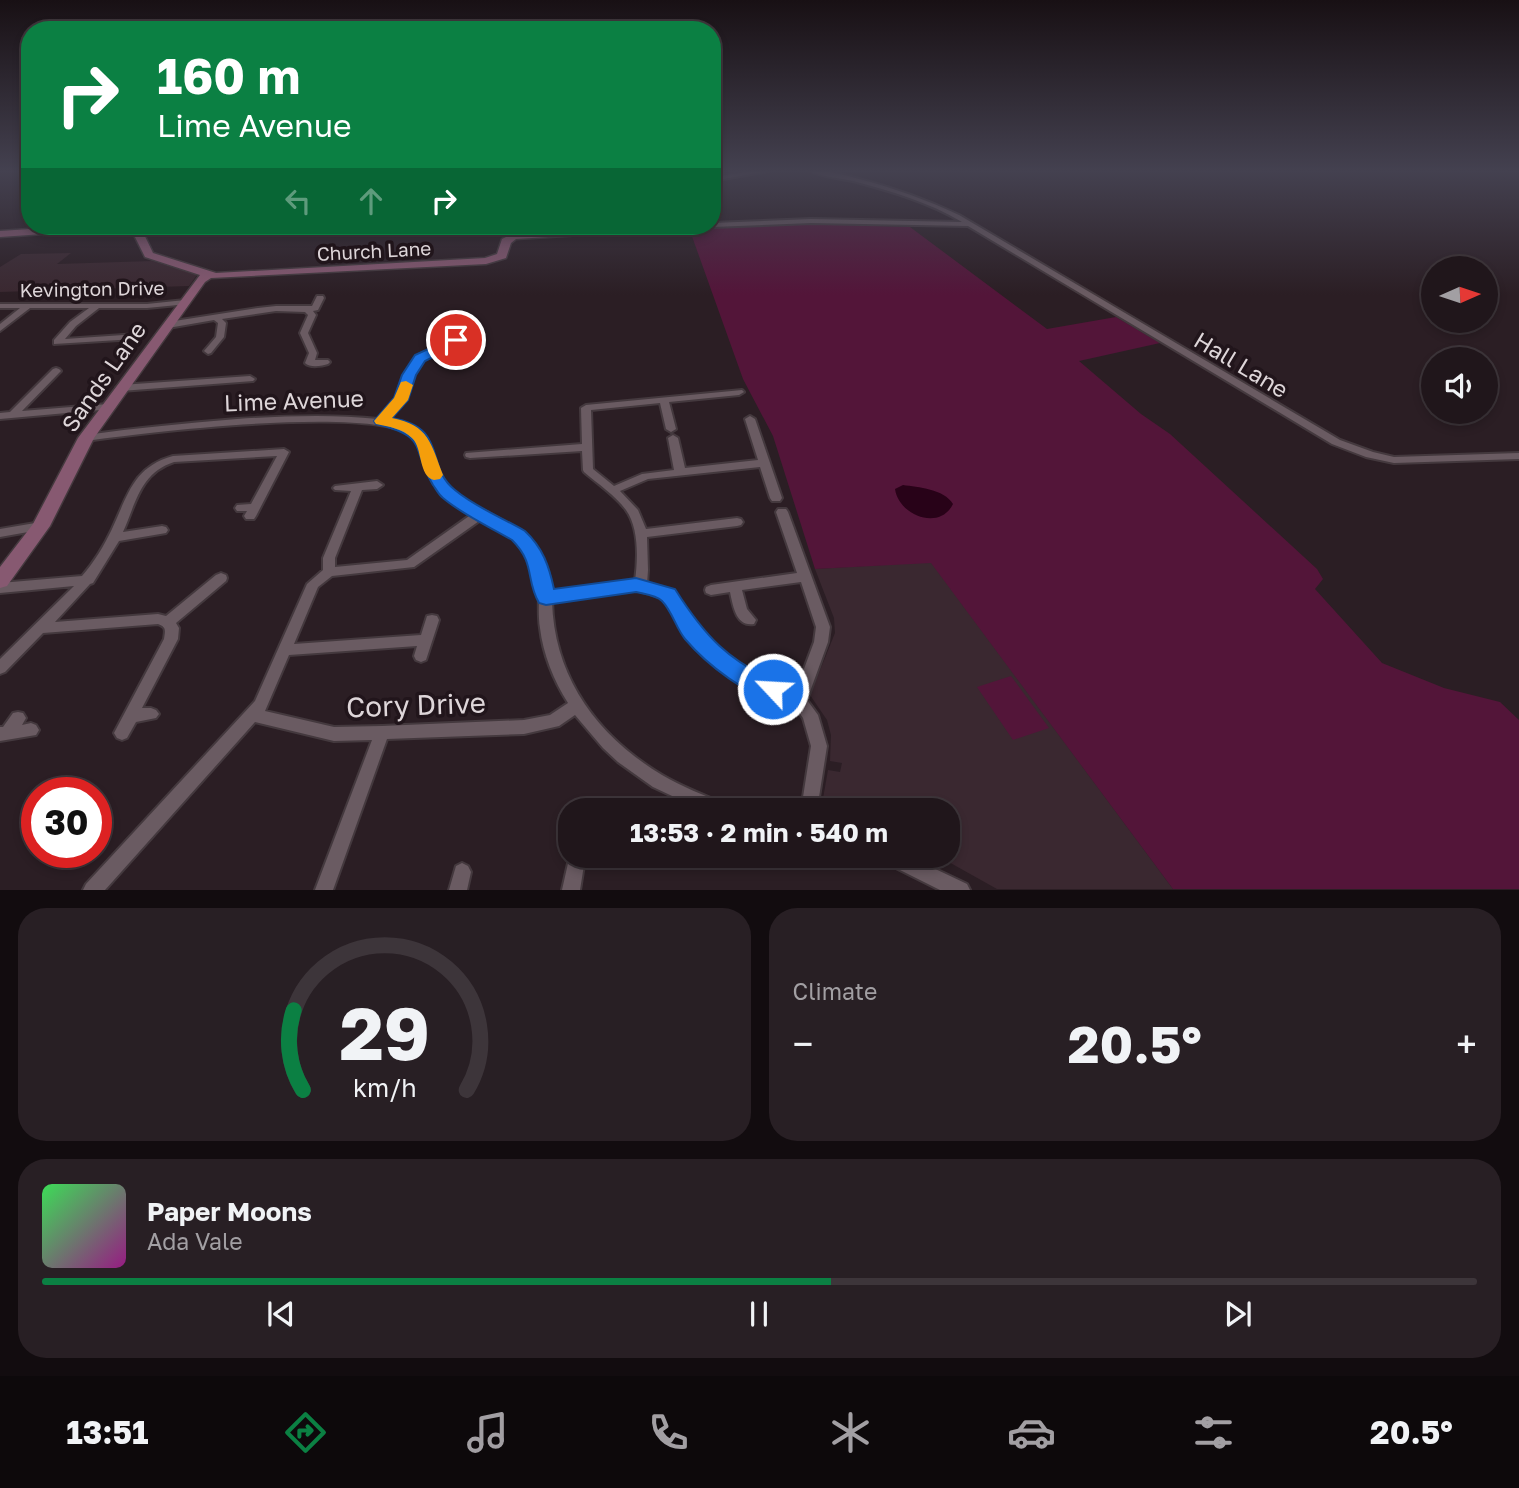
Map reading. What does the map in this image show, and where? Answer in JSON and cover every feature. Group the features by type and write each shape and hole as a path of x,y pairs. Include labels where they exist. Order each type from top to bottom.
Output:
{"street":[{"name":"Hall Lane","path":"949,213 1336,442 1370,455 1394,460 1519,456"},
{"path":"721,225 811,221 967,224"},
{"path":"0,234 21,232"},
{"name":"Church Lane","path":"140,235 149,255 208,275 320,272 486,261 502,256 506,241 514,236 528,235"},
{"name":"Sands Lane","path":"0,581 41,526 86,438 185,302 208,275"},
{"path":"168,325 242,312 308,310 315,307 320,298"},
{"name":"Kevington Drive","path":"0,306 147,306 185,302"},
{"path":"0,328 30,305"},
{"path":"98,305 73,324 54,345 135,336"},
{"path":"308,310 312,315 304,332 313,353 310,363 326,362"},
{"path":"208,351 222,332 222,323 217,318"},
{"path":"382,421 401,400 420,352 456,340"},
{"path":"14,414 56,371"},
{"path":"121,388 250,380"},
{"path":"640,586 642,534 638,516 613,490 588,470 586,408 740,392"},
{"path":"664,400 680,472"},
{"path":"0,415 108,407"},
{"name":"Lime Avenue","path":"86,438 171,427 351,419 401,424 415,431 425,443 438,482 447,493 519,536 539,562 552,652 578,705 605,740 640,770 695,798"},
{"path":"750,419 776,498"},
{"path":"470,455 528,455 588,447"},
{"path":"0,668 76,596 114,537 130,499 146,472 156,464 173,459 286,448 249,510"},
{"path":"613,490 635,479 765,463"},
{"path":"339,488 377,485"},
{"path":"329,572 328,558 358,486"},
{"path":"782,512 823,627 821,642 799,701"},
{"path":"92,890 254,715 309,591 329,572 411,564 481,514"},
{"path":"642,534 708,522 737,522"},
{"path":"0,533 41,526"},
{"path":"114,537 162,530"},
{"path":"711,590 803,577"},
{"path":"168,622 201,588 221,579"},
{"path":"0,588 88,580"},
{"path":"546,597 640,586 668,594 691,631 717,659 752,681 799,701 810,715 819,746 811,798"},
{"path":"735,586 741,611 749,620"},
{"path":"41,628 158,619 168,622 172,628 170,639 122,733"},
{"path":"421,656 432,620"},
{"path":"285,650 426,640"},
{"name":"Cory Drive","path":"254,715 334,734 382,733 524,727 554,721 578,705"},
{"path":"131,716 151,714"},
{"path":"4,733 18,718"},
{"path":"4,733 31,730"},
{"path":"324,890 382,733"},
{"path":"571,890 575,868"},
{"path":"915,868 961,890"}],"shaded area":[{"path":"809,224 910,227 1047,329 1116,317 1160,343 1079,361 1141,414 1170,434 1317,569 1323,579 1315,589 1382,663 1444,688 1500,702 1519,720 1519,889 1173,889 931,563 815,569 773,436 743,379 692,235 721,235 721,227"},
{"path":"71,253 57,264 152,261 197,275 189,286 0,292 0,267 21,254"},
{"path":"903,485 937,492 953,504 939,517 921,517 904,507 898,499 895,489"},
{"path":"931,562 1173,889 997,889 959,868 960,798 823,798 828,770 840,772 842,763 830,761 831,735 827,720 810,695 835,633 834,618 815,569"},
{"path":"1011,676 1049,728 1013,740 977,687"}],"slow traffic":[{"path":"406,385 401,400 382,421 401,424 421,436 434,475"}],"route":[{"path":"456,340 429,351 415,363 401,400 382,421 401,424 421,436 431,460 431,468 447,493 519,536 527,544 539,562 546,597 636,585 668,594 691,631 717,659 752,681 773,689"}]}
